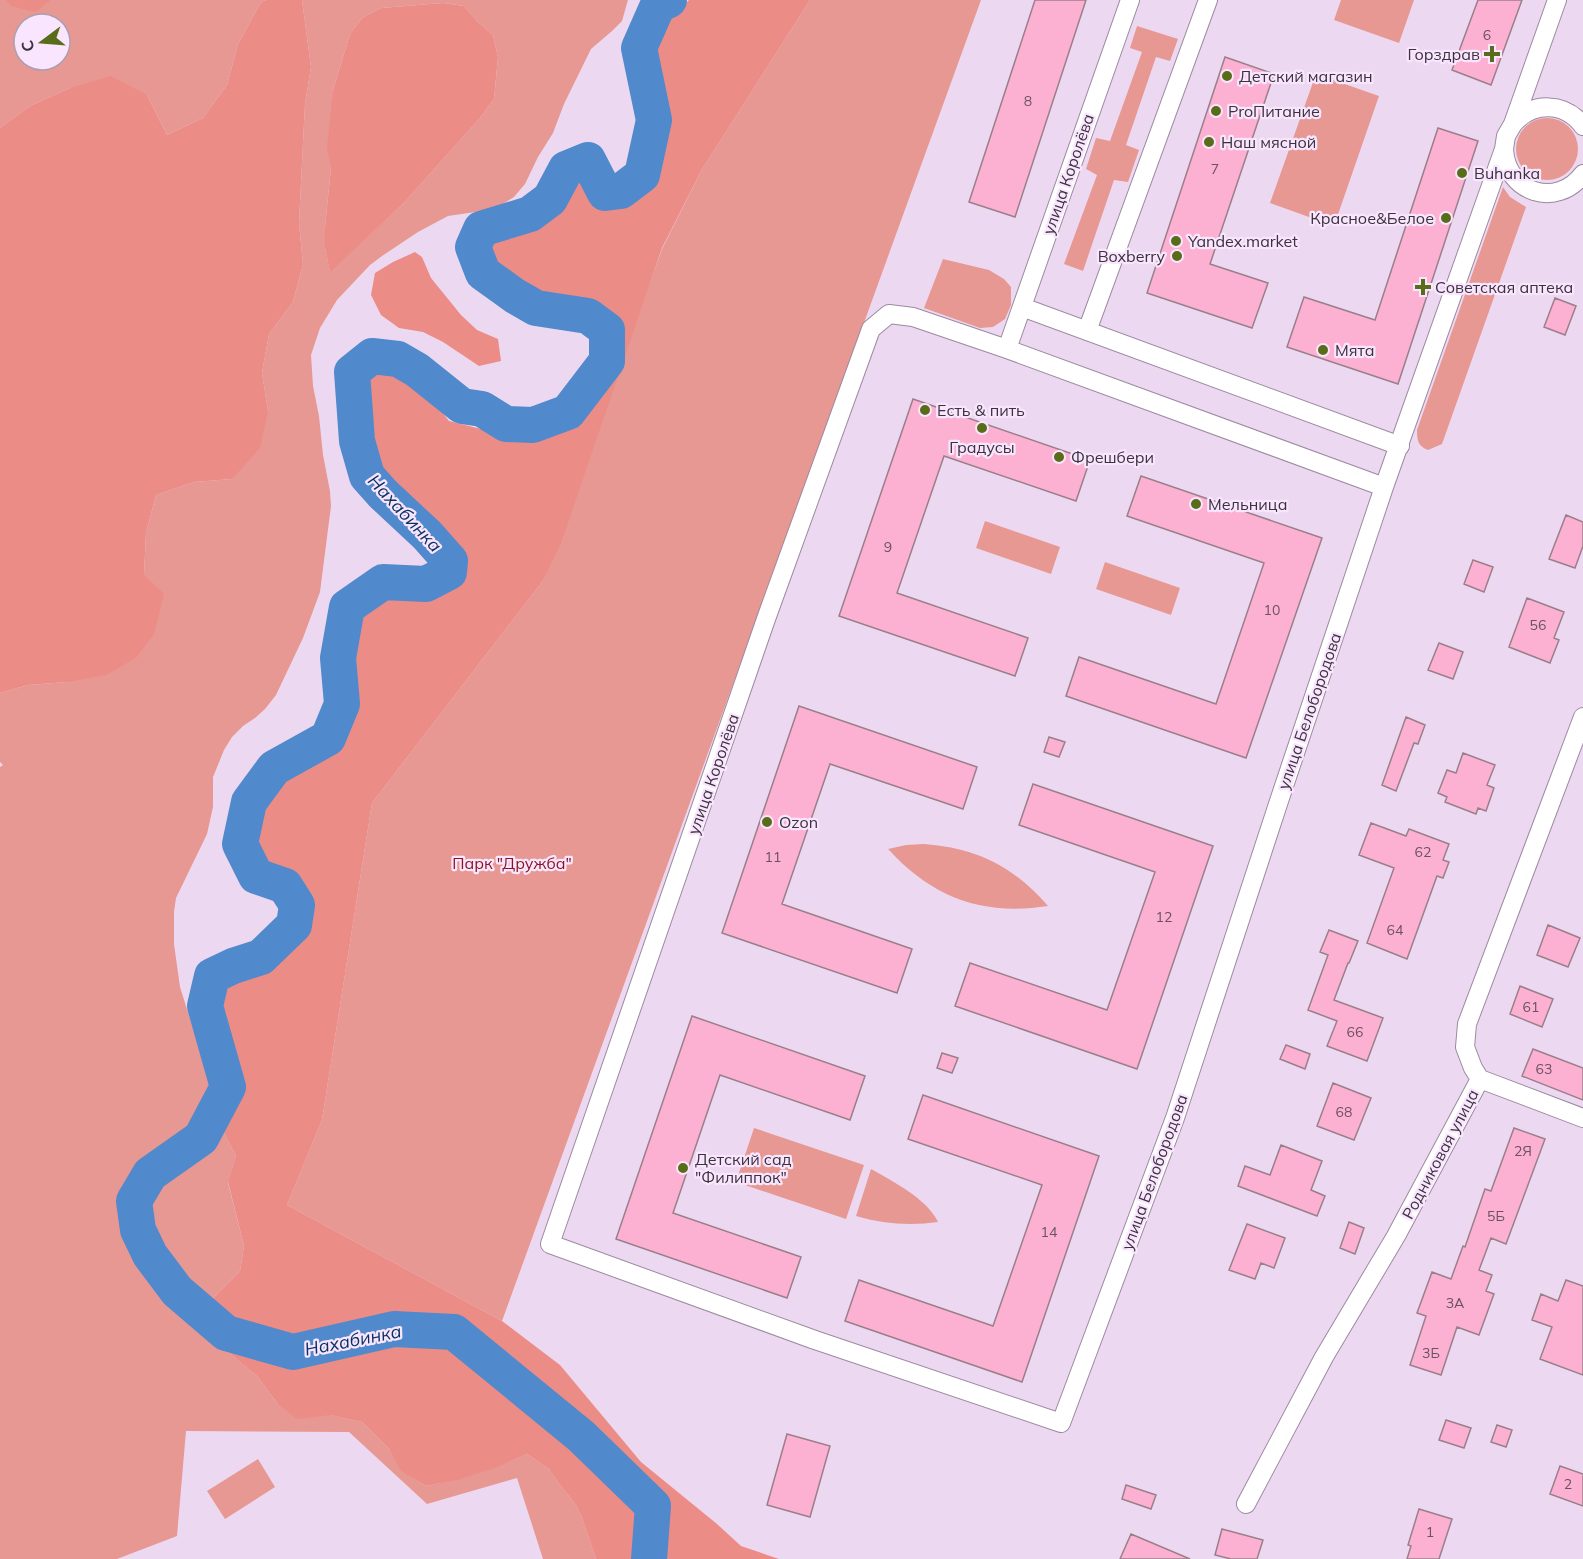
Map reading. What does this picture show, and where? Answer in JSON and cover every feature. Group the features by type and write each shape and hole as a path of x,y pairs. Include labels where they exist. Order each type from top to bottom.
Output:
{"street":[{"name":"улица Королёва","path":"1060,1423 815,1340 550,1244 762,630 871,329 890,314 913,317 1007,349 1130,0"},
{"path":"1087,331 1208,0"},
{"name":"улица Белобородова","path":"1060,1423 1175,1118 1384,487 1504,149 1506,136 1513,124 1557,0"},
{"path":"1513,124 1530,111 1552,107 1566,112 1579,120 1583,126"},
{"path":"1504,149 1506,163 1513,176 1523,186 1535,192 1550,193 1564,190 1577,182 1583,174"},
{"path":"1022,307 1400,446"},
{"path":"1007,349 1384,487"},
{"name":"Родниковая улица","path":"1246,1504 1324,1357 1396,1236 1480,1079 1465,1047 1467,1024 1583,717"},
{"path":"1480,1079 1583,1118"}],"green space":[{"path":"0,0 266,0 261,2 238,44 227,85 203,118 167,135 147,95 70,88 30,106 0,128"},
{"path":"302,0 628,0 622,21 591,49 564,104 553,133 525,184 514,197 489,210 448,216 418,232 370,265 337,300 320,328 311,355 313,386 331,506 320,592 303,638 276,695 265,709 232,737 224,750 213,777 213,807 207,834 176,898 174,912 174,944 180,987 203,1060 225,1107 222,1129 236,1156 228,1183 244,1246 240,1271 209,1302 216,1342 257,1376 277,1403 362,1422 389,1449 402,1471 426,1486 477,1473 527,1454 549,1469 576,1505 596,1559 543,1559 517,1478 427,1504 349,1432 186,1431 177,1536 117,1559 0,1559 0,767 3,765 0,762 0,693 28,685 67,682 144,575 146,533 156,495 194,482 232,479 268,411 262,373 269,334 293,302 303,264 299,223 305,104 311,67","holes":["443,3 464,6 493,35 498,57 494,99 480,118 402,205 330,271 325,248 325,227 331,167 333,90 350,34 362,18 381,8"]},
{"name":"Парк \"Дружба\"","path":"810,0 981,0 502,1321 287,1205 322,1120 372,803 542,582 662,249 701,171"},
{"path":"1341,0 1414,0 1399,43 1334,20"},
{"path":"1137,26 1178,39 1170,61 1156,57 1126,145 1139,150 1128,182 1114,180 1083,271 1064,264 1097,175 1086,169 1096,138 1110,141 1142,52 1130,48"},
{"path":"1316,74 1379,96 1334,226 1270,203"},
{"path":"1541,118 1553,118 1569,127 1576,137 1578,149 1576,161 1569,171 1553,180 1541,180 1530,175 1521,166 1516,155 1516,143 1521,132 1530,123"},
{"path":"1503,187 1510,197 1526,207 1442,444 1428,450 1419,443 1417,430"},
{"path":"943,259 989,270 1004,279 1011,287 1011,305 1005,319 993,327 980,328 924,308"},
{"path":"985,521 1060,547 1051,574 976,548"},
{"path":"1105,562 1180,588 1171,615 1096,589"},
{"path":"924,844 961,850 993,861 1021,880 1048,906 1001,908 960,900 923,880 888,849"},
{"path":"754,1128 864,1165 846,1219 736,1182"},
{"path":"871,1169 918,1199 938,1222 897,1224 856,1216"},
{"path":"258,1459 275,1487 225,1519 207,1491"}],"shaded area":[{"path":"6,0 50,0 36,12 11,6"},
{"path":"302,0 311,67 305,104 299,223 303,264 293,302 269,334 262,373 268,411 260,448 232,479 194,482 156,495 146,533 144,575 164,594 154,634 136,658 106,675 67,682 28,685 0,693 0,128 30,106 70,88 111,76 147,95 167,135 203,118 227,85 238,44 261,2"},
{"path":"689,0 810,0 701,171 662,248 561,543 542,582 372,803 322,1120 287,1205 502,1321 560,1365 641,1462 741,1546 779,1559 596,1559 576,1505 549,1469 527,1454 495,1468 457,1480 426,1486 401,1471 389,1449 362,1422 330,1415 297,1419 277,1403 257,1376 216,1342 202,1322 209,1302 240,1271 244,1246 228,1182 236,1156 222,1129 225,1107 235,1101 237,1074 231,1051 219,1030 217,1007 223,985 242,972 263,966 284,955 298,936 307,915 299,894 284,877 264,866 254,845 253,821 262,799 294,768 332,743 344,724 351,702 352,679 346,656 349,634 359,613 378,598 400,594 449,579 458,558 432,520 375,473 368,451 365,427 367,404 361,381 378,365 399,373 435,403 449,421 493,432 516,433 538,424 586,397 612,325 598,308 577,303 531,300 491,275 479,257 488,236 508,227 553,214 560,191 578,175 595,189 616,198 638,193 651,173 661,127 655,106 654,59 658,34"},
{"path":"443,3 464,6 493,35 498,57 494,99 480,118 402,205 330,272 325,248 331,167 327,148 333,90 350,34 362,18 381,8"},
{"path":"415,252 422,257 431,278 461,315 477,330 498,339 501,361 479,366 443,342 423,332 399,328 381,315 371,295 375,273"}],"building":[{"path":"1035,0 1086,0 1015,217 969,202"},
{"path":"1478,0 1522,0 1491,85 1452,70"},
{"path":"1225,57 1274,74 1210,264 1268,283 1252,328 1147,293"},
{"path":"1438,128 1478,141 1398,384 1287,347 1304,297 1375,320"},
{"path":"1555,298 1576,306 1565,335 1544,327"},
{"path":"913,399 1090,460 1076,501 944,456 897,593 1028,638 1015,676 839,616"},
{"path":"1141,476 1322,538 1246,758 1066,696 1079,657 1216,704 1264,563 1127,516"},
{"path":"1566,515 1583,522 1583,546 1575,568 1549,559"},
{"path":"1473,560 1493,567 1484,592 1464,584"},
{"path":"1527,598 1564,612 1554,638 1559,640 1550,663 1509,647"},
{"path":"1439,643 1463,652 1453,679 1428,670"},
{"path":"799,706 977,767 963,809 830,764 782,904 912,949 897,993 722,933"},
{"path":"1406,717 1425,725 1418,744 1414,743 1396,791 1382,785"},
{"path":"1049,737 1065,742 1059,757 1044,752"},
{"path":"1463,753 1495,765 1487,785 1494,788 1486,811 1478,808 1476,814 1445,802 1447,797 1438,793 1447,770 1456,773"},
{"path":"1033,784 1213,846 1137,1069 955,1006 970,963 1107,1010 1155,872 1019,825"},
{"path":"1371,823 1406,836 1409,829 1449,844 1443,860 1449,862 1443,878 1437,876 1407,959 1367,943 1394,868 1359,855"},
{"path":"1548,925 1580,938 1568,967 1537,955"},
{"path":"1329,930 1358,941 1334,1000 1383,1018 1367,1061 1327,1046 1337,1021 1308,1010 1328,955 1320,952"},
{"path":"1520,986 1553,999 1542,1027 1510,1014"},
{"path":"692,1016 865,1076 850,1120 720,1075 673,1213 801,1257 787,1298 616,1239"},
{"path":"1286,1045 1310,1054 1305,1069 1280,1059"},
{"path":"1533,1049 1583,1068 1583,1100 1522,1076"},
{"path":"942,1053 958,1058 952,1073 937,1068"},
{"path":"1333,1083 1371,1098 1354,1140 1317,1126"},
{"path":"923,1095 1099,1156 1022,1382 845,1321 859,1280 993,1326 1042,1185 908,1139"},
{"path":"1514,1128 1545,1139 1506,1244 1491,1238 1479,1270 1492,1275 1486,1291 1494,1294 1479,1335 1457,1327 1441,1375 1410,1365 1426,1316 1417,1313 1432,1272 1451,1279 1485,1189 1491,1191"},
{"path":"1281,1145 1322,1161 1311,1190 1325,1196 1317,1216 1238,1186 1245,1166 1270,1175"},
{"path":"1349,1222 1364,1228 1355,1254 1340,1248"},
{"path":"1247,1224 1285,1238 1274,1268 1261,1263 1255,1279 1229,1270"},
{"path":"1566,1280 1583,1286 1583,1375 1540,1359 1552,1327 1532,1320 1541,1294 1558,1301"},
{"path":"1446,1420 1471,1428 1464,1448 1439,1440"},
{"path":"1497,1425 1512,1430 1506,1447 1491,1442"},
{"path":"787,1434 830,1446 810,1517 767,1505"},
{"path":"1560,1466 1583,1474 1583,1506 1550,1494"},
{"path":"1126,1485 1156,1495 1151,1509 1122,1499"},
{"path":"1419,1509 1452,1519 1439,1559 1407,1559 1411,1546 1408,1545"},
{"path":"1222,1529 1263,1540 1257,1559 1231,1559 1215,1555"},
{"path":"1131,1534 1190,1559 1120,1559"}],"waterway":[{"name":"Нахабинка","path":"649,1559 653,1506 581,1436 454,1332 394,1329 293,1352 226,1333 177,1291 150,1255 138,1230 134,1201 150,1174 201,1138 228,1087 205,1006 212,976 261,957 294,925 297,905 285,886 256,876 240,844 249,802 274,768 328,738 342,704 338,658 347,607 383,582 426,584 449,572 450,561 367,476 357,441 352,372 372,356 398,359 417,370 462,406 482,409 506,424 533,425 568,412 607,361 607,330 588,316 536,308 515,296 483,273 473,247 481,229 530,214 550,199 566,169 588,160 605,193 621,191 642,175 654,120 639,48 658,5 669,0"}],"place":[{"name":"Горздрав","path":"1492,54"},
{"name":"Детский магазин","path":"1227,76"},
{"name":"ProПитание","path":"1216,111"},
{"name":"Наш мясной","path":"1209,142"},
{"name":"Buhanka","path":"1462,173"},
{"name":"Красное&Белое","path":"1446,218"},
{"name":"Yandex.market","path":"1176,241"},
{"name":"Boxberry","path":"1177,256"},
{"name":"Советская аптека","path":"1423,287"},
{"name":"Мята","path":"1323,350"},
{"name":"Есть & пить","path":"925,410"},
{"name":"Градусы","path":"982,428"},
{"name":"Фрешбери","path":"1059,457"},
{"name":"Мельница","path":"1196,504"},
{"name":"Ozon","path":"767,822"},
{"name":"Детский сад \"Филиппок\"","path":"683,1168"}]}
